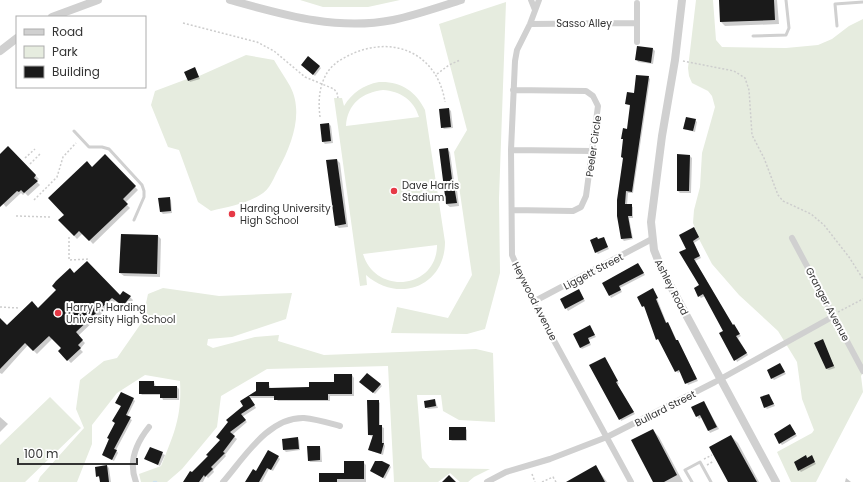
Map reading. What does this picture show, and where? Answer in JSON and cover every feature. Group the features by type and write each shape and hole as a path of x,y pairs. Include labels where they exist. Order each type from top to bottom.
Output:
{"street":[{"path":"55,16 98,0"},
{"path":"230,0 304,19 337,24 358,24 393,20 461,0"},
{"path":"531,0 535,10"},
{"name":"Heywood Avenue","path":"539,0 531,24 517,50 513,90 511,150 512,256 533,302 631,482"},
{"name":"Ashley Road","path":"682,0 675,60 654,195 651,222 652,239 662,270 776,482"},
{"path":"637,3 637,42"},
{"name":"Sasso Alley","path":"531,24 637,23"},
{"path":"0,51 16,39"},
{"name":"Peeler Circle","path":"512,210 570,211 578,209 584,202 598,106 596,101 589,93 580,91 513,90"},
{"path":"511,150 592,151"},
{"name":"Granger Avenue","path":"792,238 863,371"},
{"name":"Liggett Street","path":"533,302 652,239"},
{"name":"Bullard Street","path":"488,482 506,472 550,459 607,437 721,379 834,316"},
{"path":"223,482 262,437 282,423 304,418 340,426"},
{"path":"136,482 133,472 134,456 138,443 150,427"}],"lane":[{"path":"754,36 786,35 789,28 788,6 786,0"},
{"path":"837,26 836,4 863,2"},
{"path":"74,131 89,147 102,147 109,150 142,185 144,197 134,220"},
{"path":"690,482 685,470 700,462 711,482"}],"path":[{"path":"183,23 257,42 274,51 305,77 334,89 338,98"},
{"path":"320,117 319,95 322,85 330,70 341,60 358,52 374,48 395,48 415,54 428,63 437,74 442,84 445,102"},
{"path":"437,74 449,65 460,60"},
{"path":"675,60 734,71 745,78 749,90 752,135 764,158 778,195 783,201 811,214 824,225 849,257 863,279"},
{"path":"34,200 57,177 63,157 76,143"},
{"path":"25,158 35,149"},
{"path":"30,164 40,154"},
{"path":"16,216 50,217"},
{"path":"69,237 68,260 90,259"},
{"path":"834,316 839,311 863,299"},
{"path":"0,307 19,308"},
{"path":"700,462 712,456"},
{"path":"703,467 714,461"},
{"path":"532,474 535,482"},
{"path":"542,482 553,477 556,482"}],"green space":[{"path":"300,0 400,0 368,7 323,7"},
{"path":"696,0 713,0 716,40 722,47 786,48 818,45 832,39 849,26 863,19 863,373 861,376 863,392 816,482 791,482 777,452 812,433 814,430 802,399 797,362 778,331 739,295 712,264 700,241 693,223 694,210 700,187 702,153 715,107 712,96 708,91 692,83 689,76 688,68"},
{"path":"506,2 499,198 500,273 485,329 467,334 391,333 397,307 448,318 472,275 454,152 467,130 439,24"},
{"path":"246,55 274,60 290,86 294,96 296,106 295,128 284,159 271,183 263,193 249,201 211,211 198,202 179,150 168,147 151,105 155,91 187,79 188,81"},
{"path":"379,82 394,83 406,88 417,97 425,110 445,242 443,257 437,270 429,279 418,286 405,289 392,288 379,284 366,275 367,285 360,286 334,98 342,98 344,106 358,90","holes":["383,90 401,94 414,106 419,117 346,126 349,111 357,100 369,93","437,245 434,260 427,271 417,278 405,282 392,281 380,276 370,267 363,254"]},
{"path":"163,288 219,296 292,293 286,319 232,337 208,339 207,345 213,348 255,337 279,335 278,341 324,355 476,349 493,353 495,422 459,420 443,411 441,395 417,395 422,458 430,468 490,469 474,477 468,482 460,482 450,473 438,482 394,482 388,366 267,369 221,396 217,427 182,469 167,482 141,482 139,474 161,466 176,425 180,405 180,381 145,375 117,393 92,425 92,444 77,482 38,482 40,477 84,428 76,409 80,380 104,361 117,358 142,322 148,294"},
{"path":"50,397 81,428 25,482 0,482 0,445"}],"building":[{"path":"719,0 774,0 775,20 720,22"},
{"path":"637,46 653,48 651,63 635,60"},
{"path":"308,56 320,66 313,75 301,65"},
{"path":"195,67 199,77 188,81 184,72"},
{"path":"636,75 649,76 632,192 626,191 625,204 632,204 632,216 628,216 632,238 621,239 617,216 617,200 623,158 621,157 623,139 621,139 623,128 627,129 630,105 625,104 627,92 634,93"},
{"path":"449,108 451,127 441,128 439,109"},
{"path":"686,117 696,119 693,131 683,129"},
{"path":"329,123 331,141 322,142 320,124"},
{"path":"8,146 36,175 34,178 38,181 24,193 21,190 19,192 17,191 0,207 0,154"},
{"path":"448,148 453,187 454,186 457,203 446,204 439,149"},
{"path":"105,154 136,186 123,199 128,204 89,241 79,231 74,236 58,220 64,215 48,198 87,161 92,167"},
{"path":"677,154 690,155 689,191 677,191"},
{"path":"337,159 346,224 335,226 326,160"},
{"path":"170,197 171,211 160,212 158,198"},
{"path":"694,227 699,237 693,241 700,256 694,259 733,325 734,324 740,334 736,336 747,353 734,361 719,333 723,331 703,294 698,297 694,288 699,285 679,252 686,249 679,235"},
{"name":"Harry P. Harding University High School","path":"121,234 158,235 157,274 119,273"},
{"path":"597,237 598,239 604,237 608,247 595,253 590,240"},
{"name":"Harry P. Harding University High School","path":"87,261 120,295 123,291 131,296 123,306 112,298 76,332 83,340 78,345 81,348 67,361 58,351 61,348 49,336 33,351 25,343 0,369 0,318 7,325 32,301 38,308 56,290 52,286 56,281 70,268 74,273"},
{"path":"638,263 644,273 619,286 621,290 609,296 602,283"},
{"path":"653,288 658,298 656,299 666,323 668,322 676,340 678,340 697,379 685,384 679,370 675,372 658,339 656,340 644,306 642,307 637,297"},
{"path":"579,289 584,299 565,309 560,299"},
{"path":"590,325 595,335 588,338 590,343 580,348 573,334"},
{"path":"823,339 834,366 826,369 814,343"},
{"path":"605,357 618,381 616,382 634,412 619,420 589,365"},
{"path":"780,363 785,372 771,379 767,370"},
{"path":"367,373 381,384 373,393 359,382"},
{"path":"334,374 352,374 352,394 328,394 328,400 274,400 274,396 249,396 255,405 241,414 246,420 230,432 235,436 223,452 225,453 211,467 213,469 205,477 204,475 199,482 183,482 190,471 192,472 208,456 206,455 220,440 216,437 228,422 226,420 243,406 240,401 256,391 256,382 269,382 269,388 309,387 309,382 334,382"},
{"path":"139,381 154,381 154,386 177,386 177,398 160,398 160,394 139,394"},
{"path":"121,392 134,398 126,415 131,417 114,449 117,450 112,460 102,455 109,439 107,438 115,423 112,421 121,406 115,403"},
{"path":"769,394 774,404 764,408 760,397"},
{"path":"435,399 436,406 425,408 424,401"},
{"path":"367,400 379,400 379,425 382,425 382,443 384,443 381,454 368,450 373,435 368,435"},
{"path":"704,401 717,427 708,431 700,415 696,417 691,407"},
{"path":"790,424 796,434 779,444 774,434"},
{"path":"449,427 466,427 466,440 449,440"},
{"path":"653,429 677,475 664,482 653,482 631,440"},
{"path":"731,435 757,482 728,482 709,447"},
{"path":"298,437 299,449 283,450 282,439"},
{"path":"307,446 320,446 320,460 308,461"},
{"path":"150,447 163,452 158,465 144,459"},
{"path":"268,450 279,456 271,470 267,468 259,482 245,482 253,469 256,471"},
{"path":"806,455 807,458 812,455 815,462 798,471 794,462"},
{"path":"344,461 364,461 364,479 337,479 337,482 319,482 319,473 344,473"},
{"path":"375,461 382,461 390,465 383,478 370,471"},
{"path":"107,465 109,482 100,482 99,476 96,477 95,467"},
{"path":"596,465 605,482 566,482"},
{"path":"449,475 456,482 442,482"}],"place":[{"name":"Dave Harris Stadium","path":"394,191"},
{"name":"Harding University High School","path":"232,214"},
{"name":"Harry P. Harding University High School","path":"58,313"}]}
